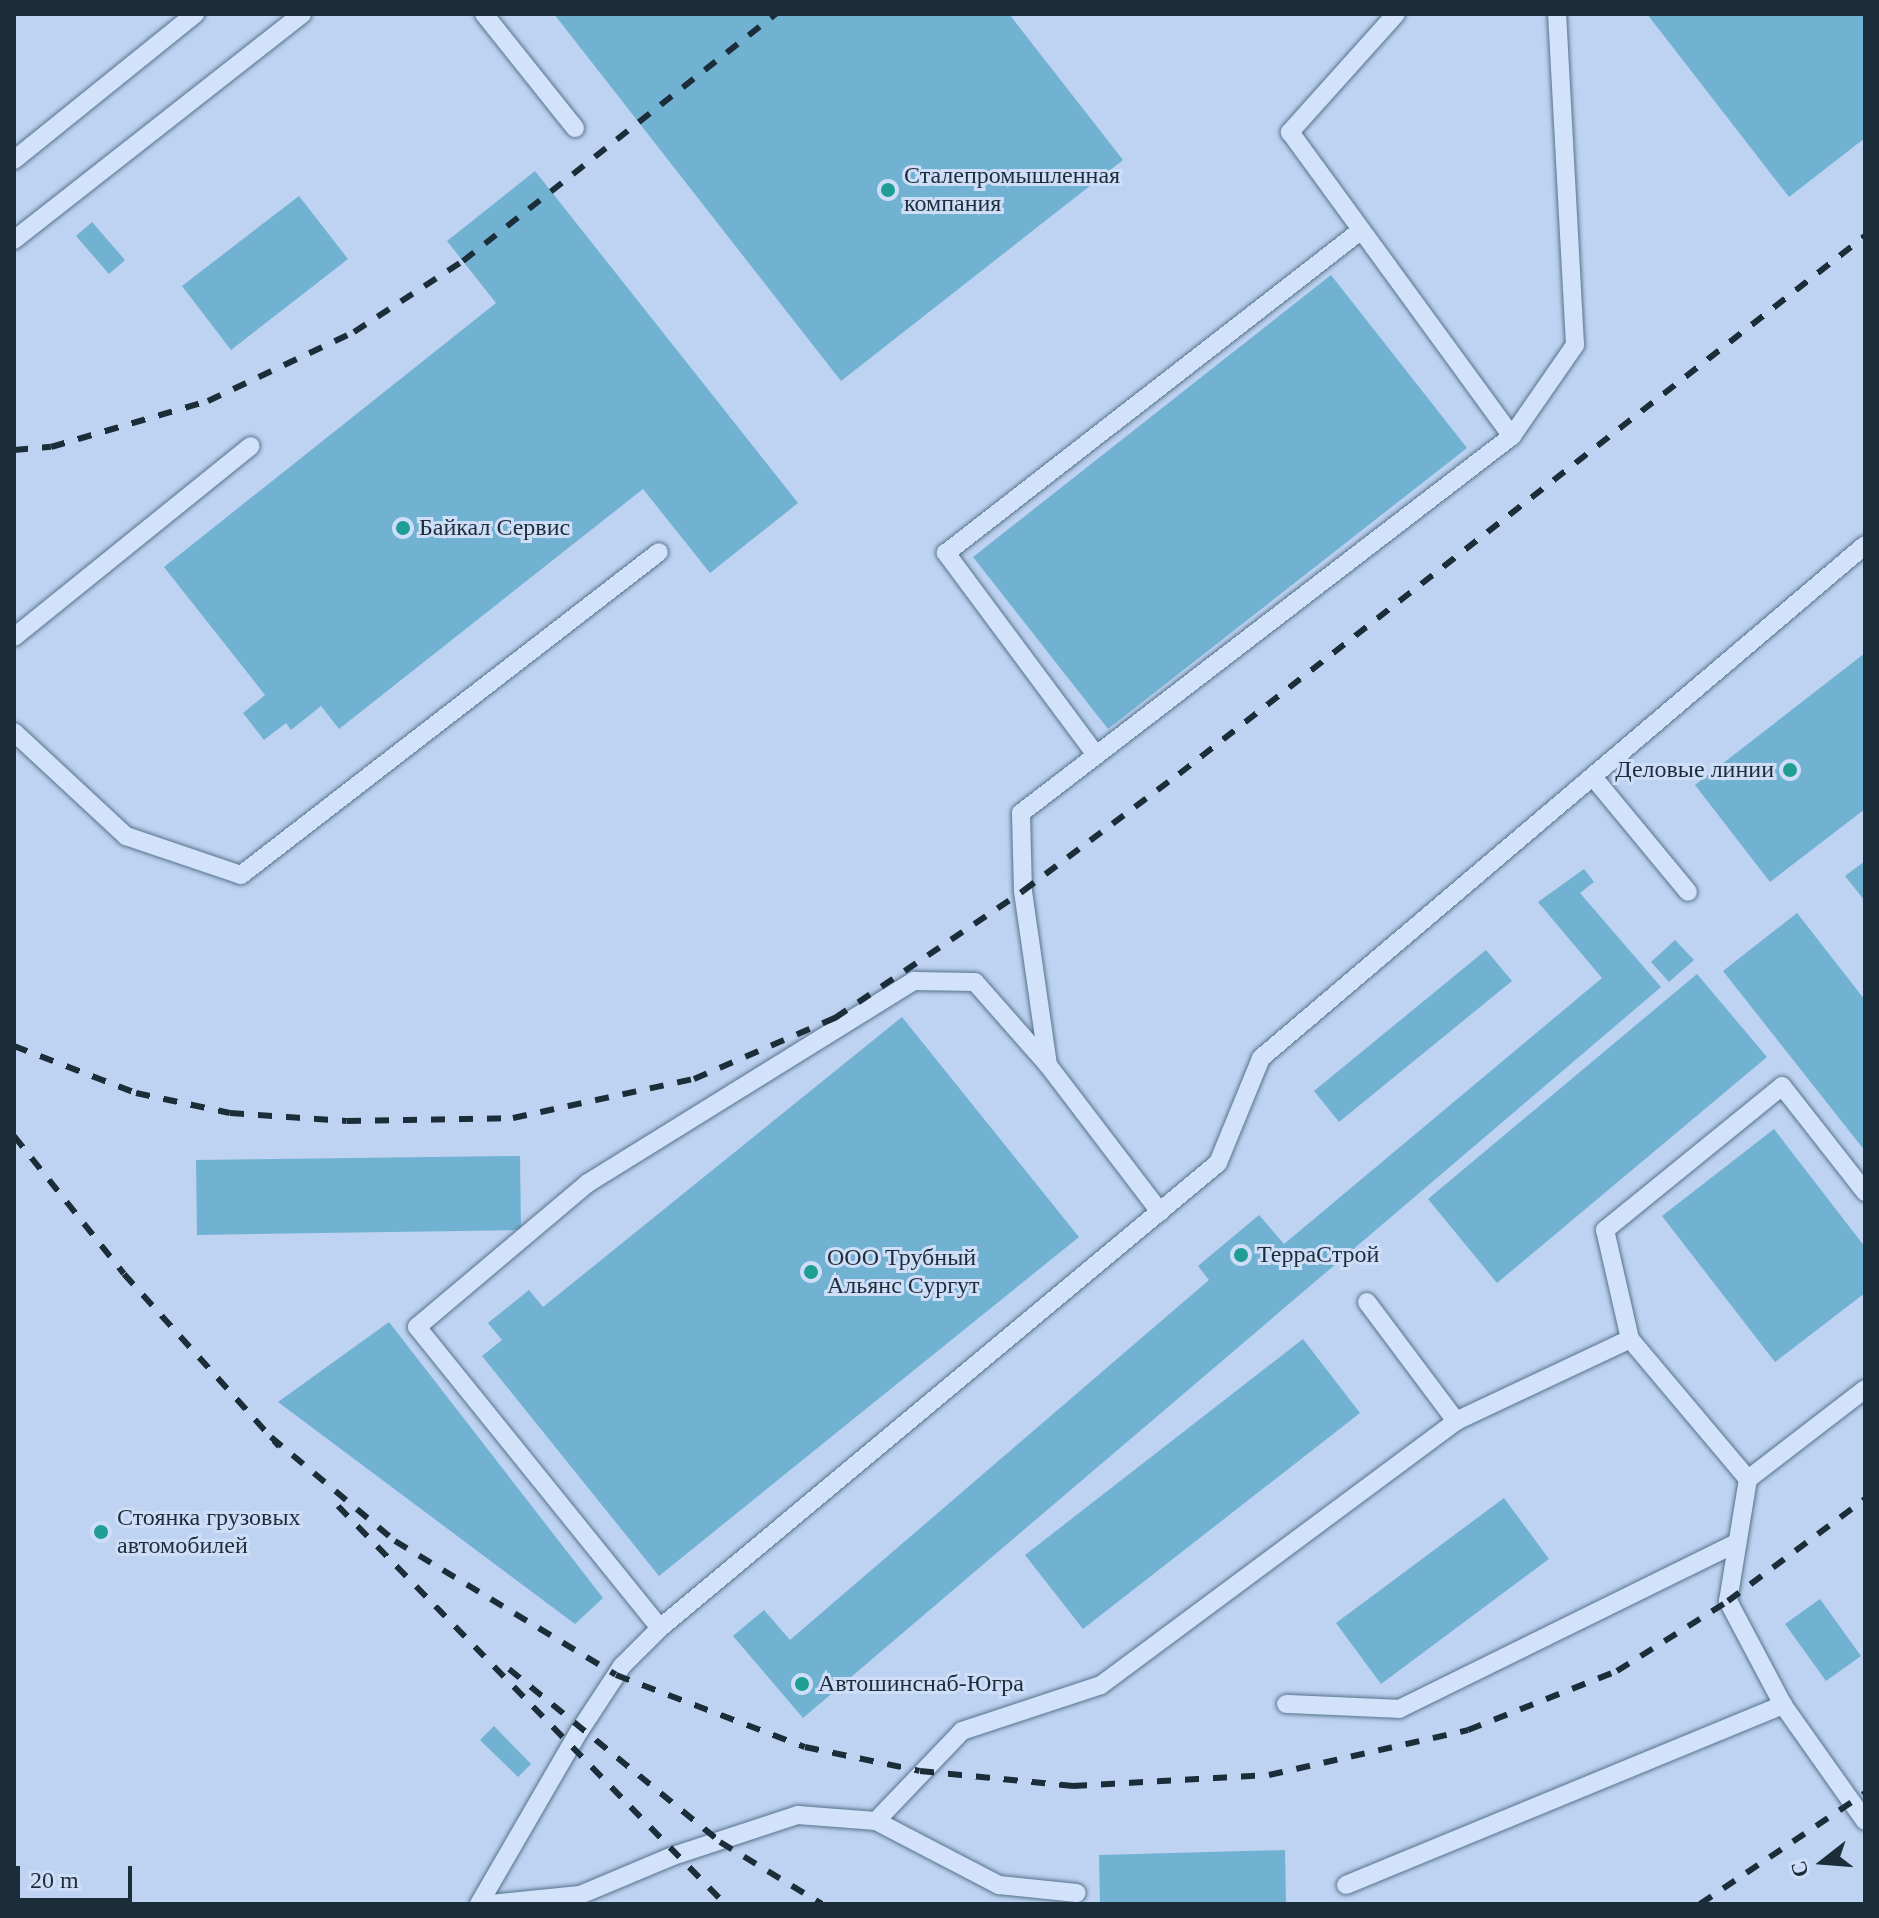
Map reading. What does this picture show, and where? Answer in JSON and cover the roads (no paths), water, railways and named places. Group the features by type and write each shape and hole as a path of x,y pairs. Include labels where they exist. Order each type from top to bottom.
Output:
{"lane":[{"path":"14,160 195,14"},
{"path":"14,240 302,14"},
{"path":"484,14 575,128"},
{"path":"1396,14 1290,132 1359,232 1512,436"},
{"path":"1048,1065 1023,891 1021,813 1512,436 1575,345 1557,14"},
{"path":"1096,755 946,553 1359,232"},
{"path":"14,637 251,446"},
{"path":"479,1904 580,1730 622,1666 660,1628 1218,1163 1261,1058 1865,545"},
{"path":"14,732 126,836 241,875 659,552"},
{"path":"1593,777 1688,892"},
{"path":"660,1628 417,1327 588,1183 914,981 975,982 1048,1065 1160,1212"},
{"path":"1748,1479 1630,1339 1605,1230 1782,1086 1865,1192"},
{"path":"1367,1302 1456,1421"},
{"path":"876,1821 962,1731 1101,1685 1456,1421 1630,1339"},
{"path":"1865,1389 1748,1479 1728,1601 1783,1705 1865,1821"},
{"path":"1286,1704 1399,1709 1737,1543"},
{"path":"1346,1885 1783,1705"},
{"path":"490,1904 586,1899 673,1856 798,1815 876,1821 999,1885 1077,1893"}],"railway":[{"path":"14,450 51,447 208,401 354,332 463,261 776,14"},
{"path":"14,1046 136,1093 230,1113 347,1121 513,1118 694,1079 835,1018 1023,891 1179,774 1865,236"},
{"path":"14,1136 124,1274 279,1446"},
{"path":"271,1437 395,1541 616,1675 805,1747 920,1771 1073,1786 1269,1775 1468,1730 1617,1671 1728,1601 1865,1499"},
{"path":"338,1506 725,1904"},
{"path":"509,1669 720,1842 822,1904"},
{"path":"1700,1904 1865,1793"}],"place":[{"name":"Сталепромышленная компания","path":"888,190"},
{"name":"Байкал Сервис","path":"403,528"},
{"name":"Деловые линии","path":"1790,770"},
{"name":"ТерраСтрой","path":"1241,1255"},
{"name":"ООО Трубный Альянс Сургут","path":"811,1272"},
{"name":"Стоянка грузовых автомобилей","path":"101,1532"},
{"name":"Автошинснаб-Югра","path":"802,1684"}]}
